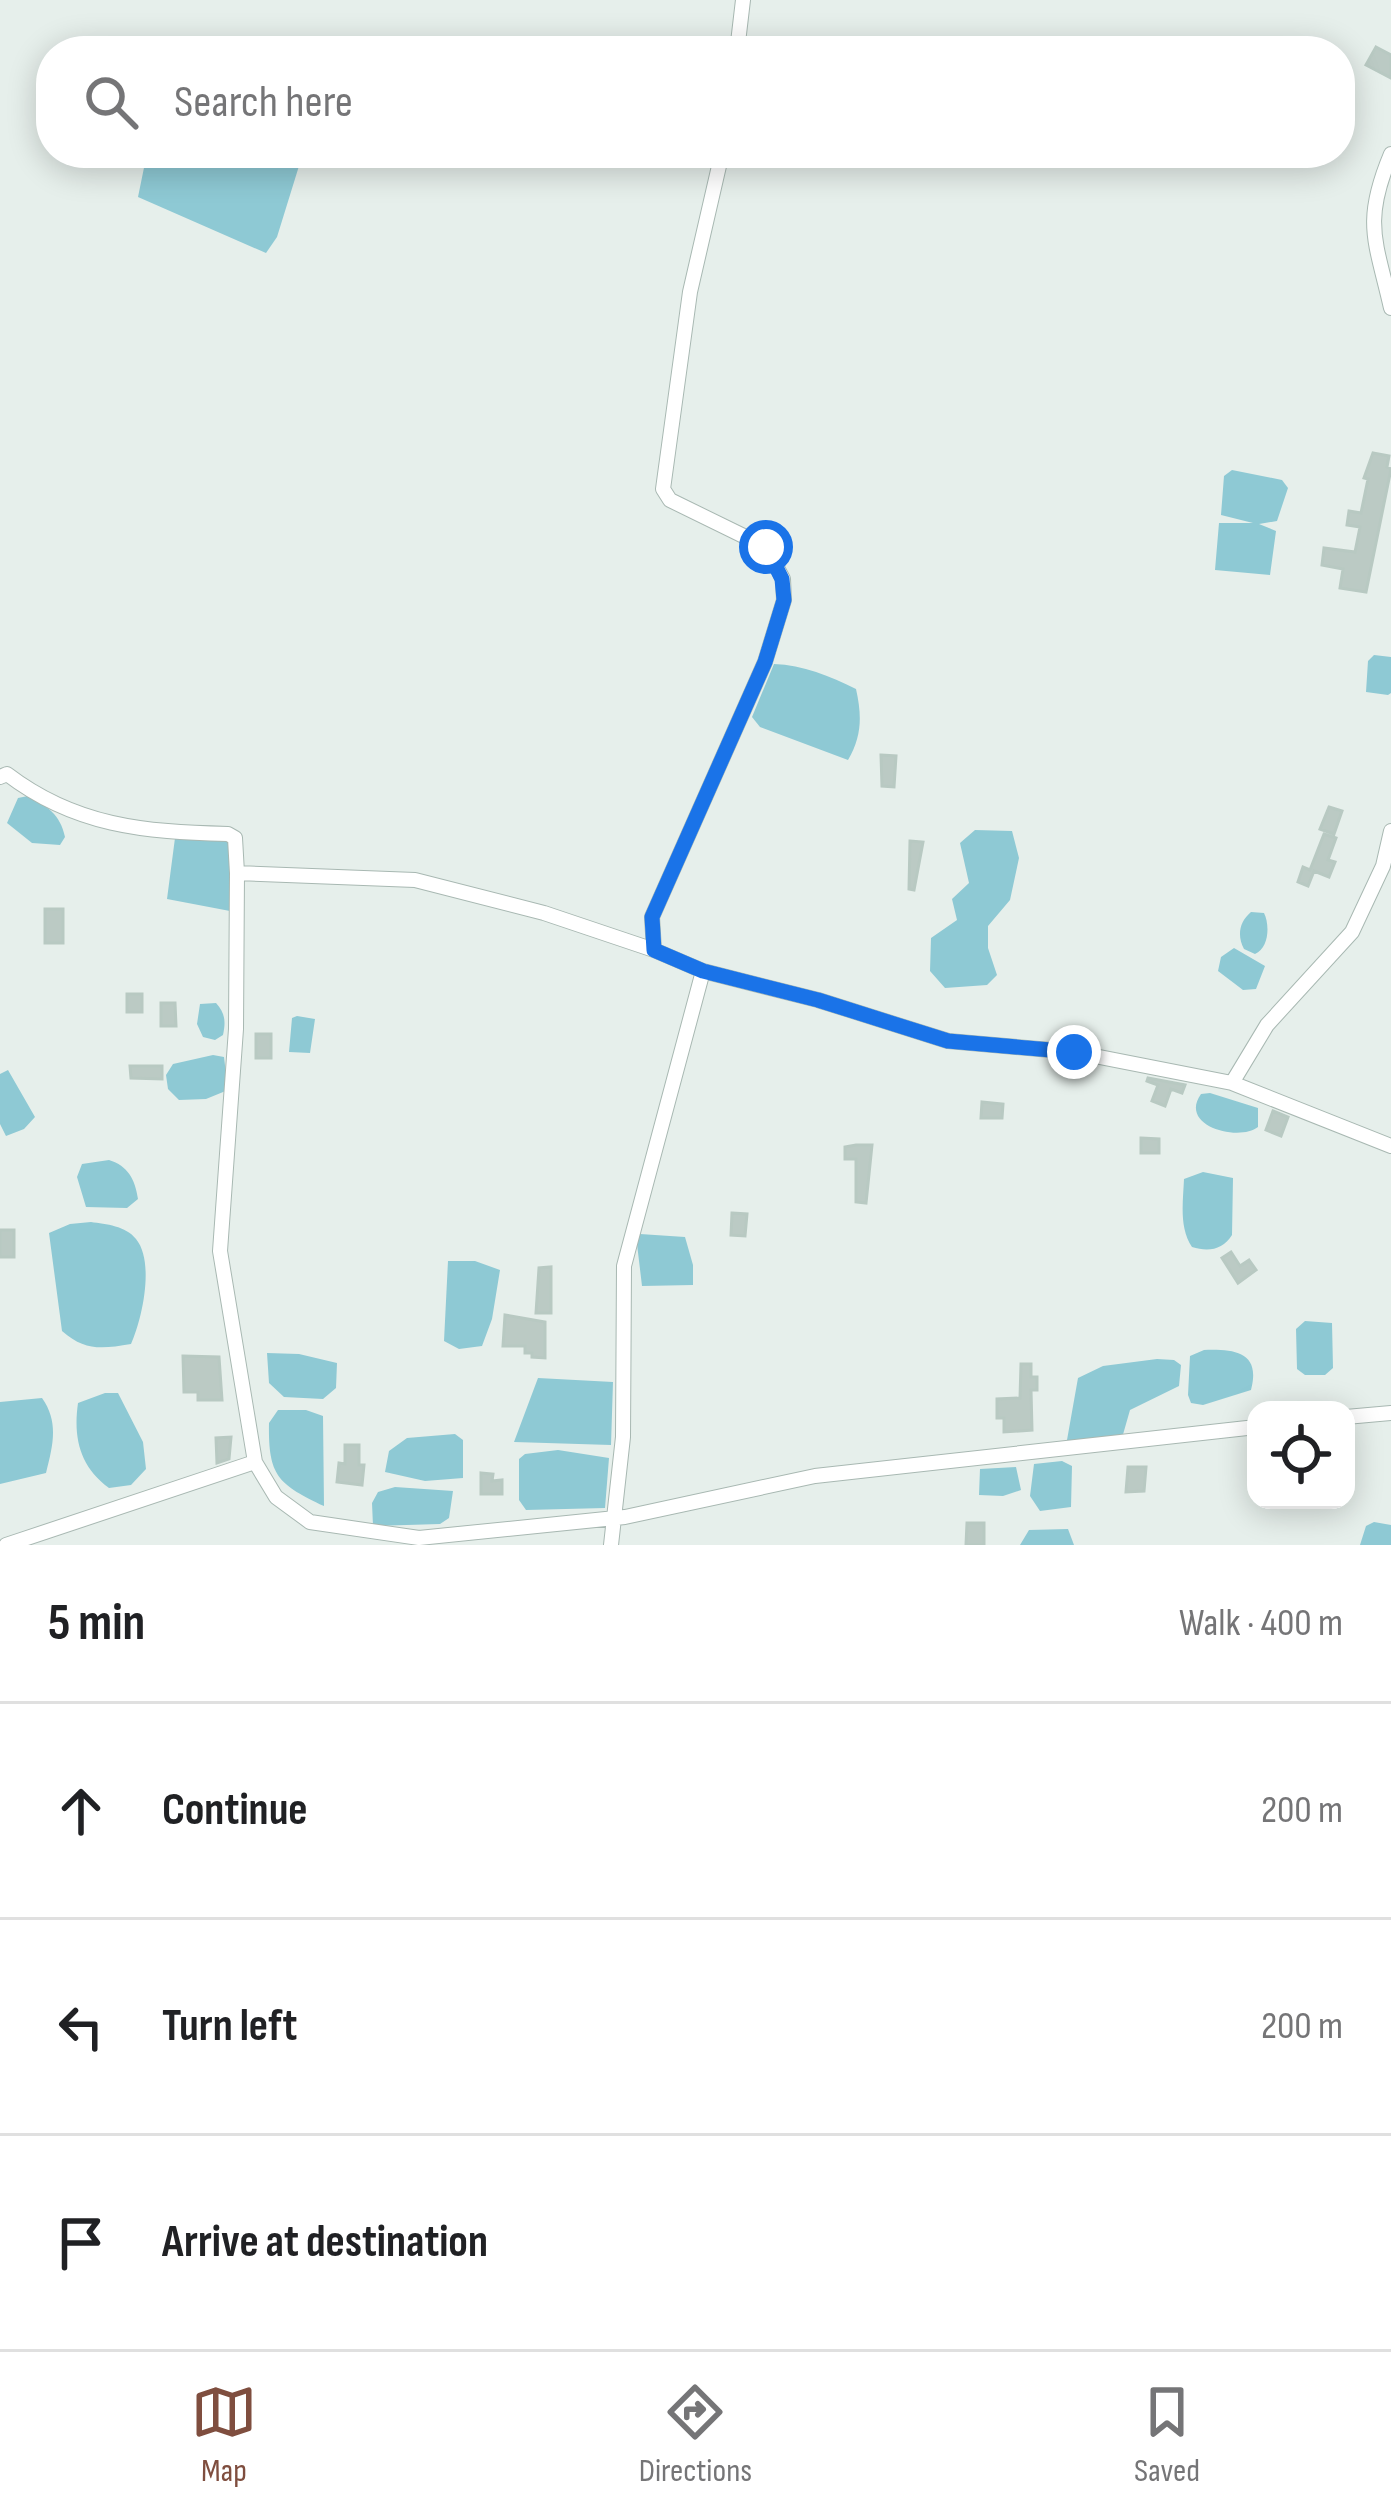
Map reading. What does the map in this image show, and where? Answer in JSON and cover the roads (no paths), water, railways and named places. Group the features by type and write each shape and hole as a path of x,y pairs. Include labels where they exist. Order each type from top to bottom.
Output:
{"street":[{"path":"739,36 743,0"},
{"path":"1391,154 1372,225 1374,250 1391,308"},
{"path":"654,950 652,917 765,662 784,600 782,579 766,547 670,500 663,489 690,292 719,168"},
{"path":"0,777 7,773 40,799 104,824 235,838 236,1029 220,1252 255,1462 276,1497 310,1522 419,1538 613,1518 815,1475 1247,1427"},
{"path":"1232,1083 1267,1025 1352,932 1383,866 1391,831"},
{"path":"237,873 415,880 544,913 703,971 818,1000 948,1041 1074,1052 1232,1083 1391,1146"},
{"path":"611,1545 626,1368 624,1267 703,971"},
{"path":"1355,1417 1391,1413"},
{"path":"6,1545 255,1462"}],"water":[{"path":"144,168 298,168 277,237 266,253 138,197"},
{"path":"1232,470 1282,480 1288,488 1277,521 1259,524 1276,531 1270,575 1215,570 1219,523 1253,523 1221,515 1224,476"},
{"path":"1374,655 1391,657 1388,695 1366,692 1368,661"},
{"path":"774,664 816,672 856,689 860,726 848,760 760,727 752,717"},
{"path":"28,796 56,817 65,837 60,845 32,843 7,823 18,798"},
{"path":"975,830 1012,831 1019,858 1010,900 988,926 988,948 997,975 987,985 945,988 930,971 931,938 957,920 952,899 969,883 960,843"},
{"path":"175,838 231,839 230,911 167,899"},
{"path":"1251,912 1264,913 1267,924 1266,942 1255,954 1244,949 1240,934"},
{"path":"1234,948 1265,966 1256,989 1243,990 1218,971 1221,957"},
{"path":"216,1003 224,1026 223,1035 215,1040 203,1037 197,1024 200,1004"},
{"path":"292,1018 315,1019 310,1053 289,1052"},
{"path":"224,1057 228,1090 206,1099 179,1100 168,1089 166,1075 173,1064"},
{"path":"8,1070 35,1117 24,1129 6,1136 0,1124 0,1074"},
{"path":"1201,1094 1258,1108 1258,1127 1226,1132 1204,1122 1196,1105"},
{"path":"109,1160 130,1174 138,1199 127,1208 86,1207 77,1177 82,1164"},
{"path":"1203,1172 1233,1178 1232,1235 1220,1247 1209,1249 1192,1247 1183,1214 1184,1179"},
{"path":"91,1222 127,1231 142,1249 145,1291 131,1344 94,1347 62,1331 49,1233"},
{"path":"640,1234 685,1237 693,1285 642,1286"},
{"path":"448,1261 475,1261 500,1270 482,1346 459,1349 444,1341"},
{"path":"1305,1321 1332,1323 1333,1368 1325,1375 1305,1375 1297,1369 1296,1329"},
{"path":"1204,1350 1235,1352 1249,1360 1251,1390 1203,1405 1191,1403 1190,1356"},
{"path":"267,1353 337,1363 336,1388 323,1399 284,1397 269,1383"},
{"path":"1157,1359 1181,1365 1179,1386 1130,1410 1122,1438 1067,1440 1078,1378 1103,1366"},
{"path":"538,1378 613,1382 611,1445 514,1442"},
{"path":"118,1393 143,1442 146,1469 131,1485 109,1488 91,1471 81,1451 78,1403"},
{"path":"42,1398 53,1425 46,1473 0,1484 0,1402"},
{"path":"278,1410 306,1410 323,1416 324,1506 286,1484 274,1467 269,1423"},
{"path":"455,1434 463,1440 463,1478 425,1481 385,1472 389,1451 407,1438"},
{"path":"558,1450 609,1458 605,1508 526,1510 519,1500 519,1459"},
{"path":"1062,1461 1072,1466 1071,1507 1040,1511 1030,1496 1034,1464"},
{"path":"1016,1467 1021,1490 1003,1496 979,1495 980,1469"},
{"path":"395,1487 453,1491 449,1518 440,1524 373,1526 372,1503 378,1492"},
{"path":"1374,1522 1391,1525 1391,1545 1360,1545 1366,1526"},
{"path":"1068,1529 1074,1545 1020,1545 1029,1530"}]}
